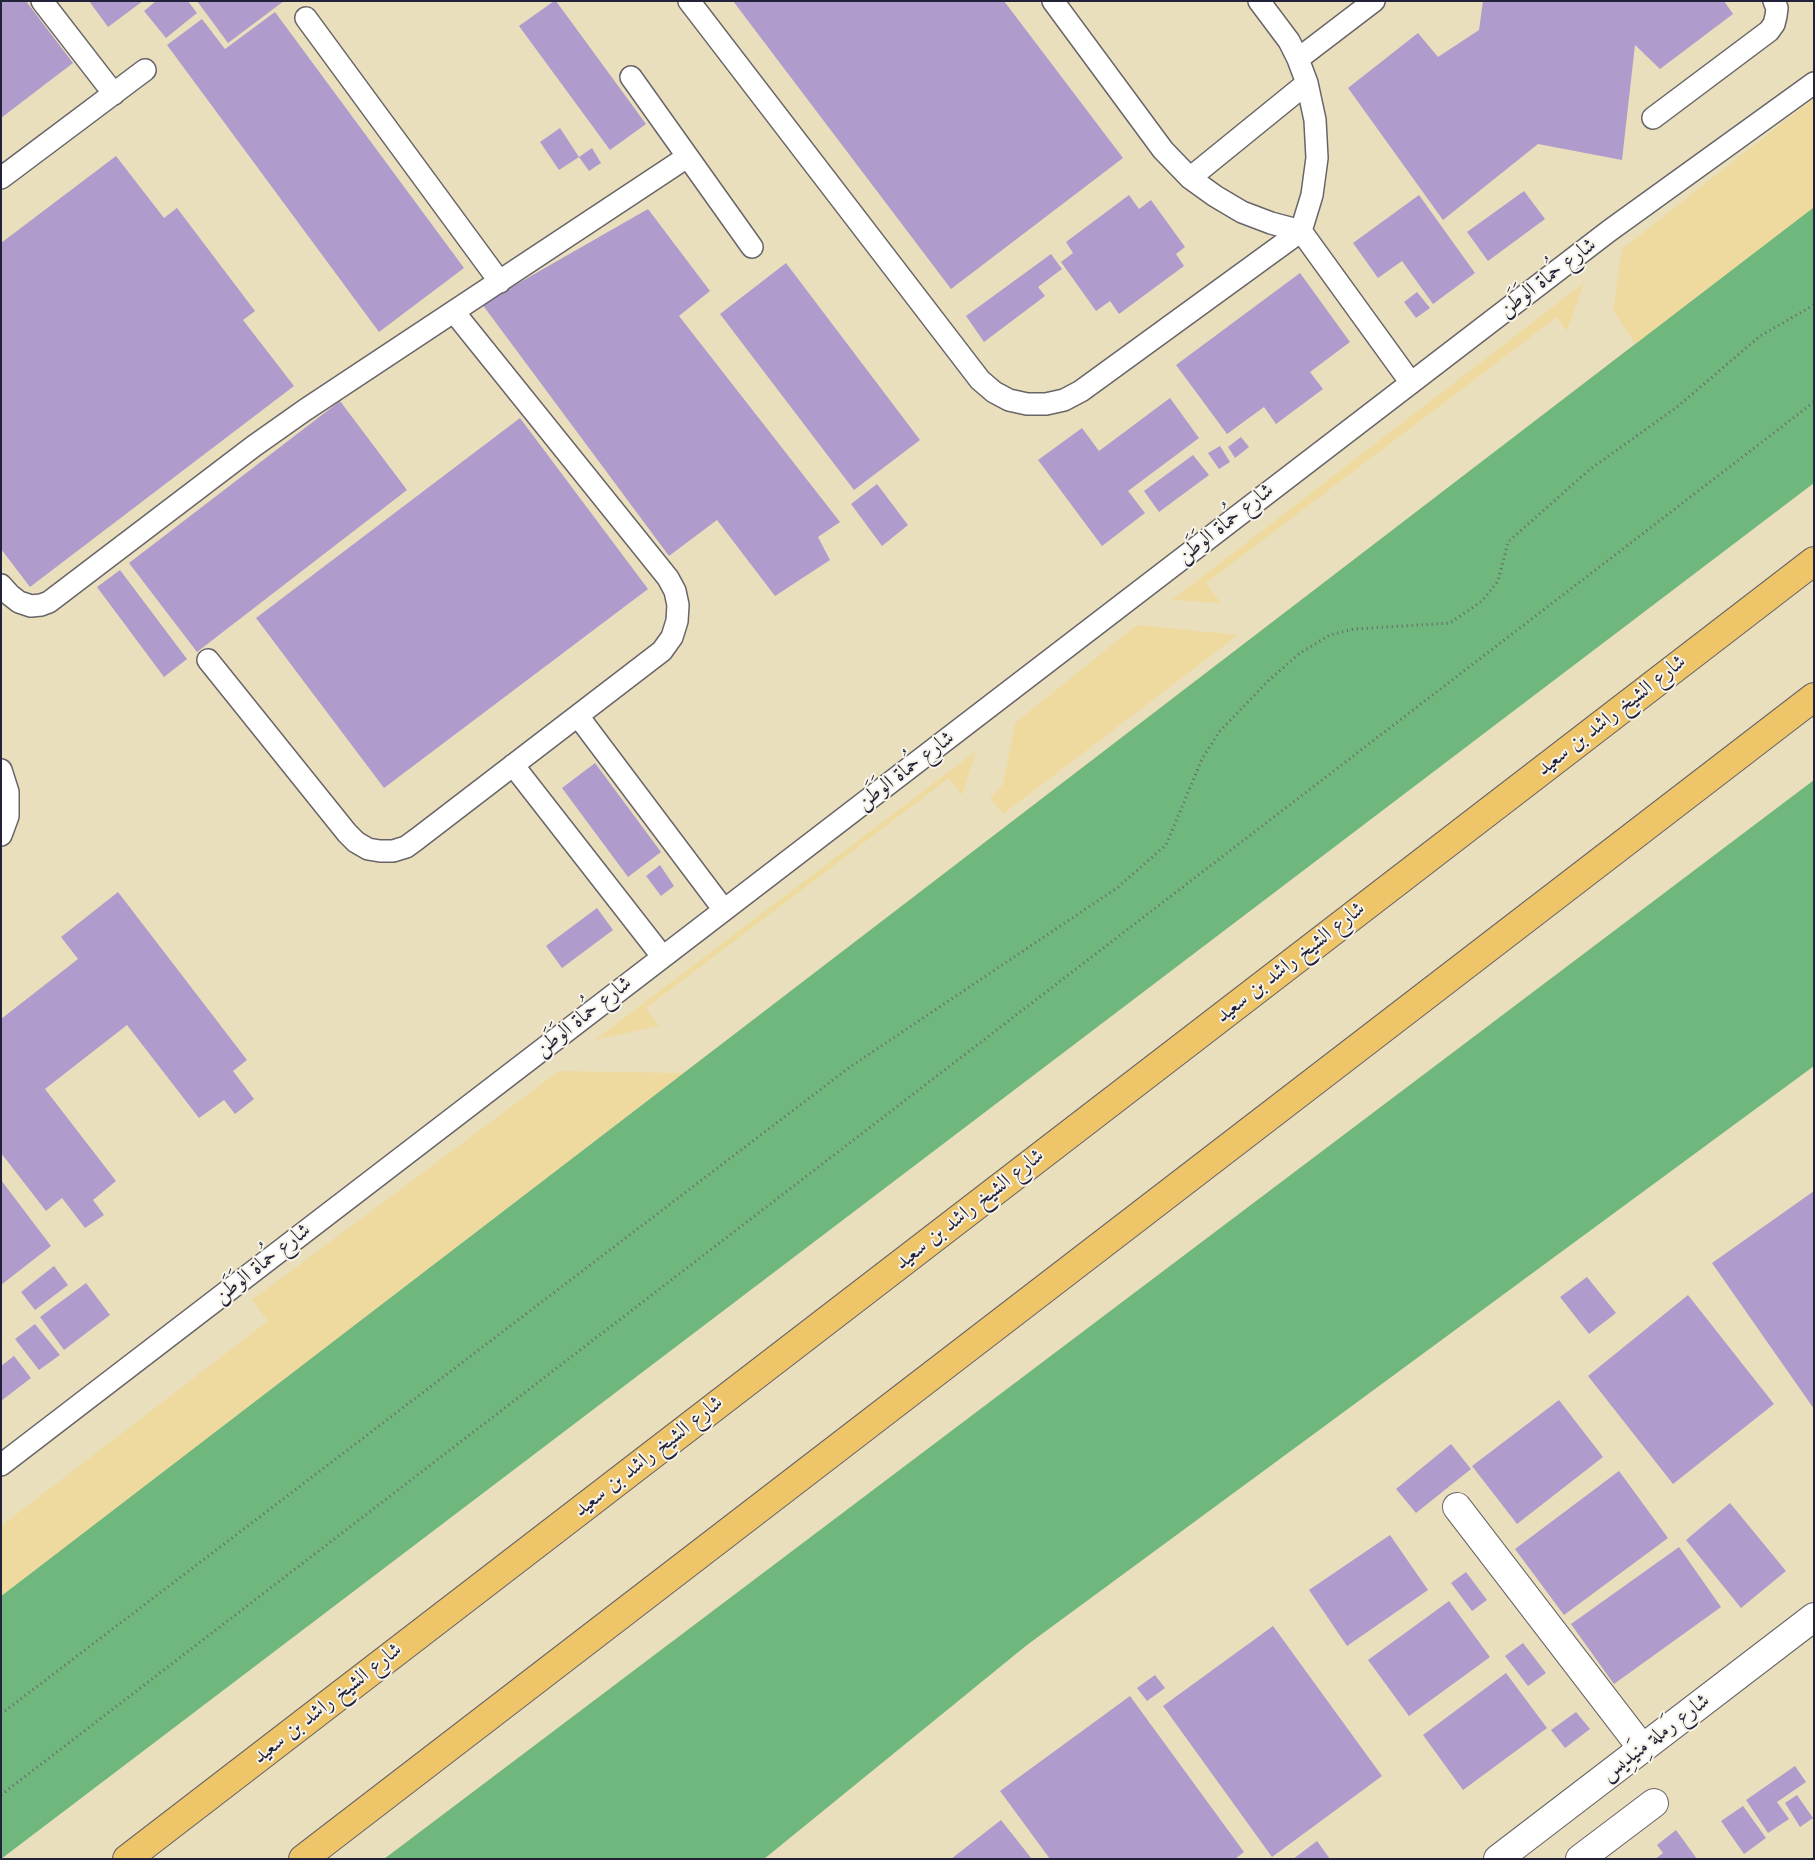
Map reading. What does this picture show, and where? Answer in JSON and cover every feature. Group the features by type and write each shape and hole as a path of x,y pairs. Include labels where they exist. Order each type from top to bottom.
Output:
{"main road":[{"name":"شارع الشيخ راشد بن سعيد","path":"127,1859 1814,561"},
{"path":"303,1859 1814,697"}],"street":[{"path":"1457,1507 1642,1748"},
{"name":"شارع رَملة مِنَيدِيس","path":"1498,1859 1814,1617"},
{"path":"1580,1859 1654,1803"}],"lane":[{"path":"42,1 114,94"},
{"path":"689,1 980,380 994,392 1009,400 1027,404 1046,404 1064,400 1081,391 1301,230 1312,195 1317,158 1315,120 1307,83 1298,59 1289,41 1259,1"},
{"path":"1053,1 1163,150 1190,178 1242,212 1271,223 1301,230 1411,383"},
{"path":"1298,59 1374,1"},
{"path":"1653,118 1769,31 1774,24 1776,16 1777,8 1774,1"},
{"path":"306,18 500,282"},
{"path":"1,178 145,70"},
{"path":"631,77 752,247"},
{"path":"1190,178 1307,83"},
{"name":"شارع حُماة الوَطَن","path":"1,1465 1608,232 1814,83"},
{"path":"1,585 19,602 31,606 49,602 305,410 687,157"},
{"path":"208,660 347,833 356,842 368,849 393,851 406,847 578,716 662,651 672,637 678,621 678,605 675,591 668,578 454,312"},
{"path":"578,716 724,910"},
{"path":"513,765 662,956"},
{"path":"1,770 8,792 8,816 1,834"}],"path":[{"path":"1,1714 850,1067 1117,888 1166,845 1202,759 1219,732 1269,680 1300,653 1330,635 1354,629 1450,623 1482,601 1498,581 1508,542 1589,470 1677,407 1760,336 1814,305"},
{"path":"1,1795 1814,402"}],"green space":[{"path":"1814,207 1814,483 1,1859 1,1596"},
{"path":"1814,780 1814,1066 1027,1645 764,1859 384,1859"}],"sand":[{"path":"1814,98 1814,207 1635,344 1613,310 1622,249"},
{"path":"1584,283 1567,331 1557,317 1206,583 1221,603 1172,600"},
{"path":"1137,625 1238,635 1003,814 990,798 1003,784 1015,723"},
{"path":"976,751 962,795 949,778 646,1008 659,1026 595,1040"},
{"path":"559,1071 683,1073 1,1596 1,1526 268,1321 252,1300"}],"building":[{"path":"1,1 26,1 73,63 1,118"},
{"path":"89,1 143,1 108,27"},
{"path":"156,1 188,1 197,13 166,38 144,11"},
{"path":"197,1 284,1 228,43"},
{"path":"556,1 646,124 610,150 519,26"},
{"path":"733,1 1004,1 1123,158 951,289"},
{"path":"1483,1 1724,1 1733,14 1660,69 1635,45 1622,160 1538,144 1443,220 1348,88 1418,33 1438,57 1479,30"},
{"path":"275,12 464,268 379,332 167,45 202,19 225,49"},
{"path":"560,128 579,157 559,170 540,142"},
{"path":"592,148 601,163 589,171 579,157"},
{"path":"116,156 164,218 177,208 255,311 243,320 294,386 30,587 1,549 1,243"},
{"path":"1524,191 1545,219 1488,261 1467,232"},
{"path":"1129,195 1139,209 1151,200 1185,247 1176,254 1184,266 1119,314 1110,301 1096,311 1061,262 1073,253 1066,242"},
{"path":"1419,195 1475,273 1433,304 1402,261 1378,278 1353,243"},
{"path":"648,209 710,291 679,316 840,522 818,537 830,560 775,596 717,520 669,556 482,304"},
{"path":"1051,254 1062,269 1038,287 1045,296 984,342 966,316"},
{"path":"786,263 920,440 854,490 720,314"},
{"path":"1300,273 1350,342 1310,372 1323,389 1276,424 1264,407 1227,434 1176,365"},
{"path":"1417,292 1430,308 1416,318 1404,302"},
{"path":"1170,398 1199,438 1128,491 1145,513 1102,546 1038,460 1082,428 1099,451"},
{"path":"340,401 407,490 197,652 129,563"},
{"path":"520,418 648,589 384,788 256,618"},
{"path":"1241,437 1249,447 1235,458 1228,447"},
{"path":"1220,446 1230,462 1219,469 1208,453"},
{"path":"1193,455 1209,475 1159,512 1144,491"},
{"path":"877,484 908,525 882,546 851,504"},
{"path":"120,570 187,659 164,677 97,587"},
{"path":"595,763 661,852 628,877 562,788"},
{"path":"660,865 674,886 661,896 646,876"},
{"path":"118,892 247,1060 233,1071 254,1099 235,1114 224,1100 199,1118 127,1025 45,1089 116,1181 93,1200 104,1215 85,1228 62,1198 46,1211 1,1153 1,1019 78,959 61,937"},
{"path":"597,908 613,930 562,968 546,946"},
{"path":"1,1180 51,1246 1,1285"},
{"path":"1814,1191 1814,1409 1712,1263"},
{"path":"54,1266 68,1285 35,1310 21,1292"},
{"path":"1587,1277 1616,1313 1589,1334 1560,1297"},
{"path":"86,1283 110,1315 64,1350 40,1317"},
{"path":"1688,1295 1774,1404 1673,1484 1588,1376"},
{"path":"35,1324 60,1355 39,1370 15,1339"},
{"path":"14,1356 31,1378 1,1401 1,1366"},
{"path":"1559,1400 1603,1457 1517,1524 1472,1466"},
{"path":"1451,1444 1471,1469 1416,1513 1396,1489"},
{"path":"1619,1471 1668,1538 1564,1615 1515,1549"},
{"path":"1730,1503 1786,1571 1741,1608 1686,1540"},
{"path":"1390,1535 1428,1590 1347,1646 1309,1590"},
{"path":"1679,1547 1721,1607 1614,1684 1571,1624"},
{"path":"1466,1572 1487,1600 1472,1611 1451,1583"},
{"path":"1449,1601 1490,1657 1409,1716 1368,1660"},
{"path":"1273,1626 1382,1776 1272,1857 1163,1706"},
{"path":"1523,1643 1546,1673 1528,1686 1505,1656"},
{"path":"1506,1673 1547,1728 1463,1790 1423,1735"},
{"path":"1155,1675 1165,1688 1147,1701 1137,1688"},
{"path":"1130,1696 1244,1852 1235,1859 1050,1859 1000,1791"},
{"path":"1576,1712 1590,1729 1565,1748 1551,1730"},
{"path":"1795,1766 1806,1782 1777,1802 1789,1819 1768,1833 1746,1800"},
{"path":"1797,1795 1813,1818 1800,1827 1785,1803"},
{"path":"1743,1806 1766,1838 1744,1854 1721,1821"},
{"path":"1001,1820 1032,1859 951,1859"},
{"path":"1676,1830 1697,1859 1655,1859 1663,1853 1657,1845"},
{"path":"1317,1841 1330,1859 1293,1859"}]}
